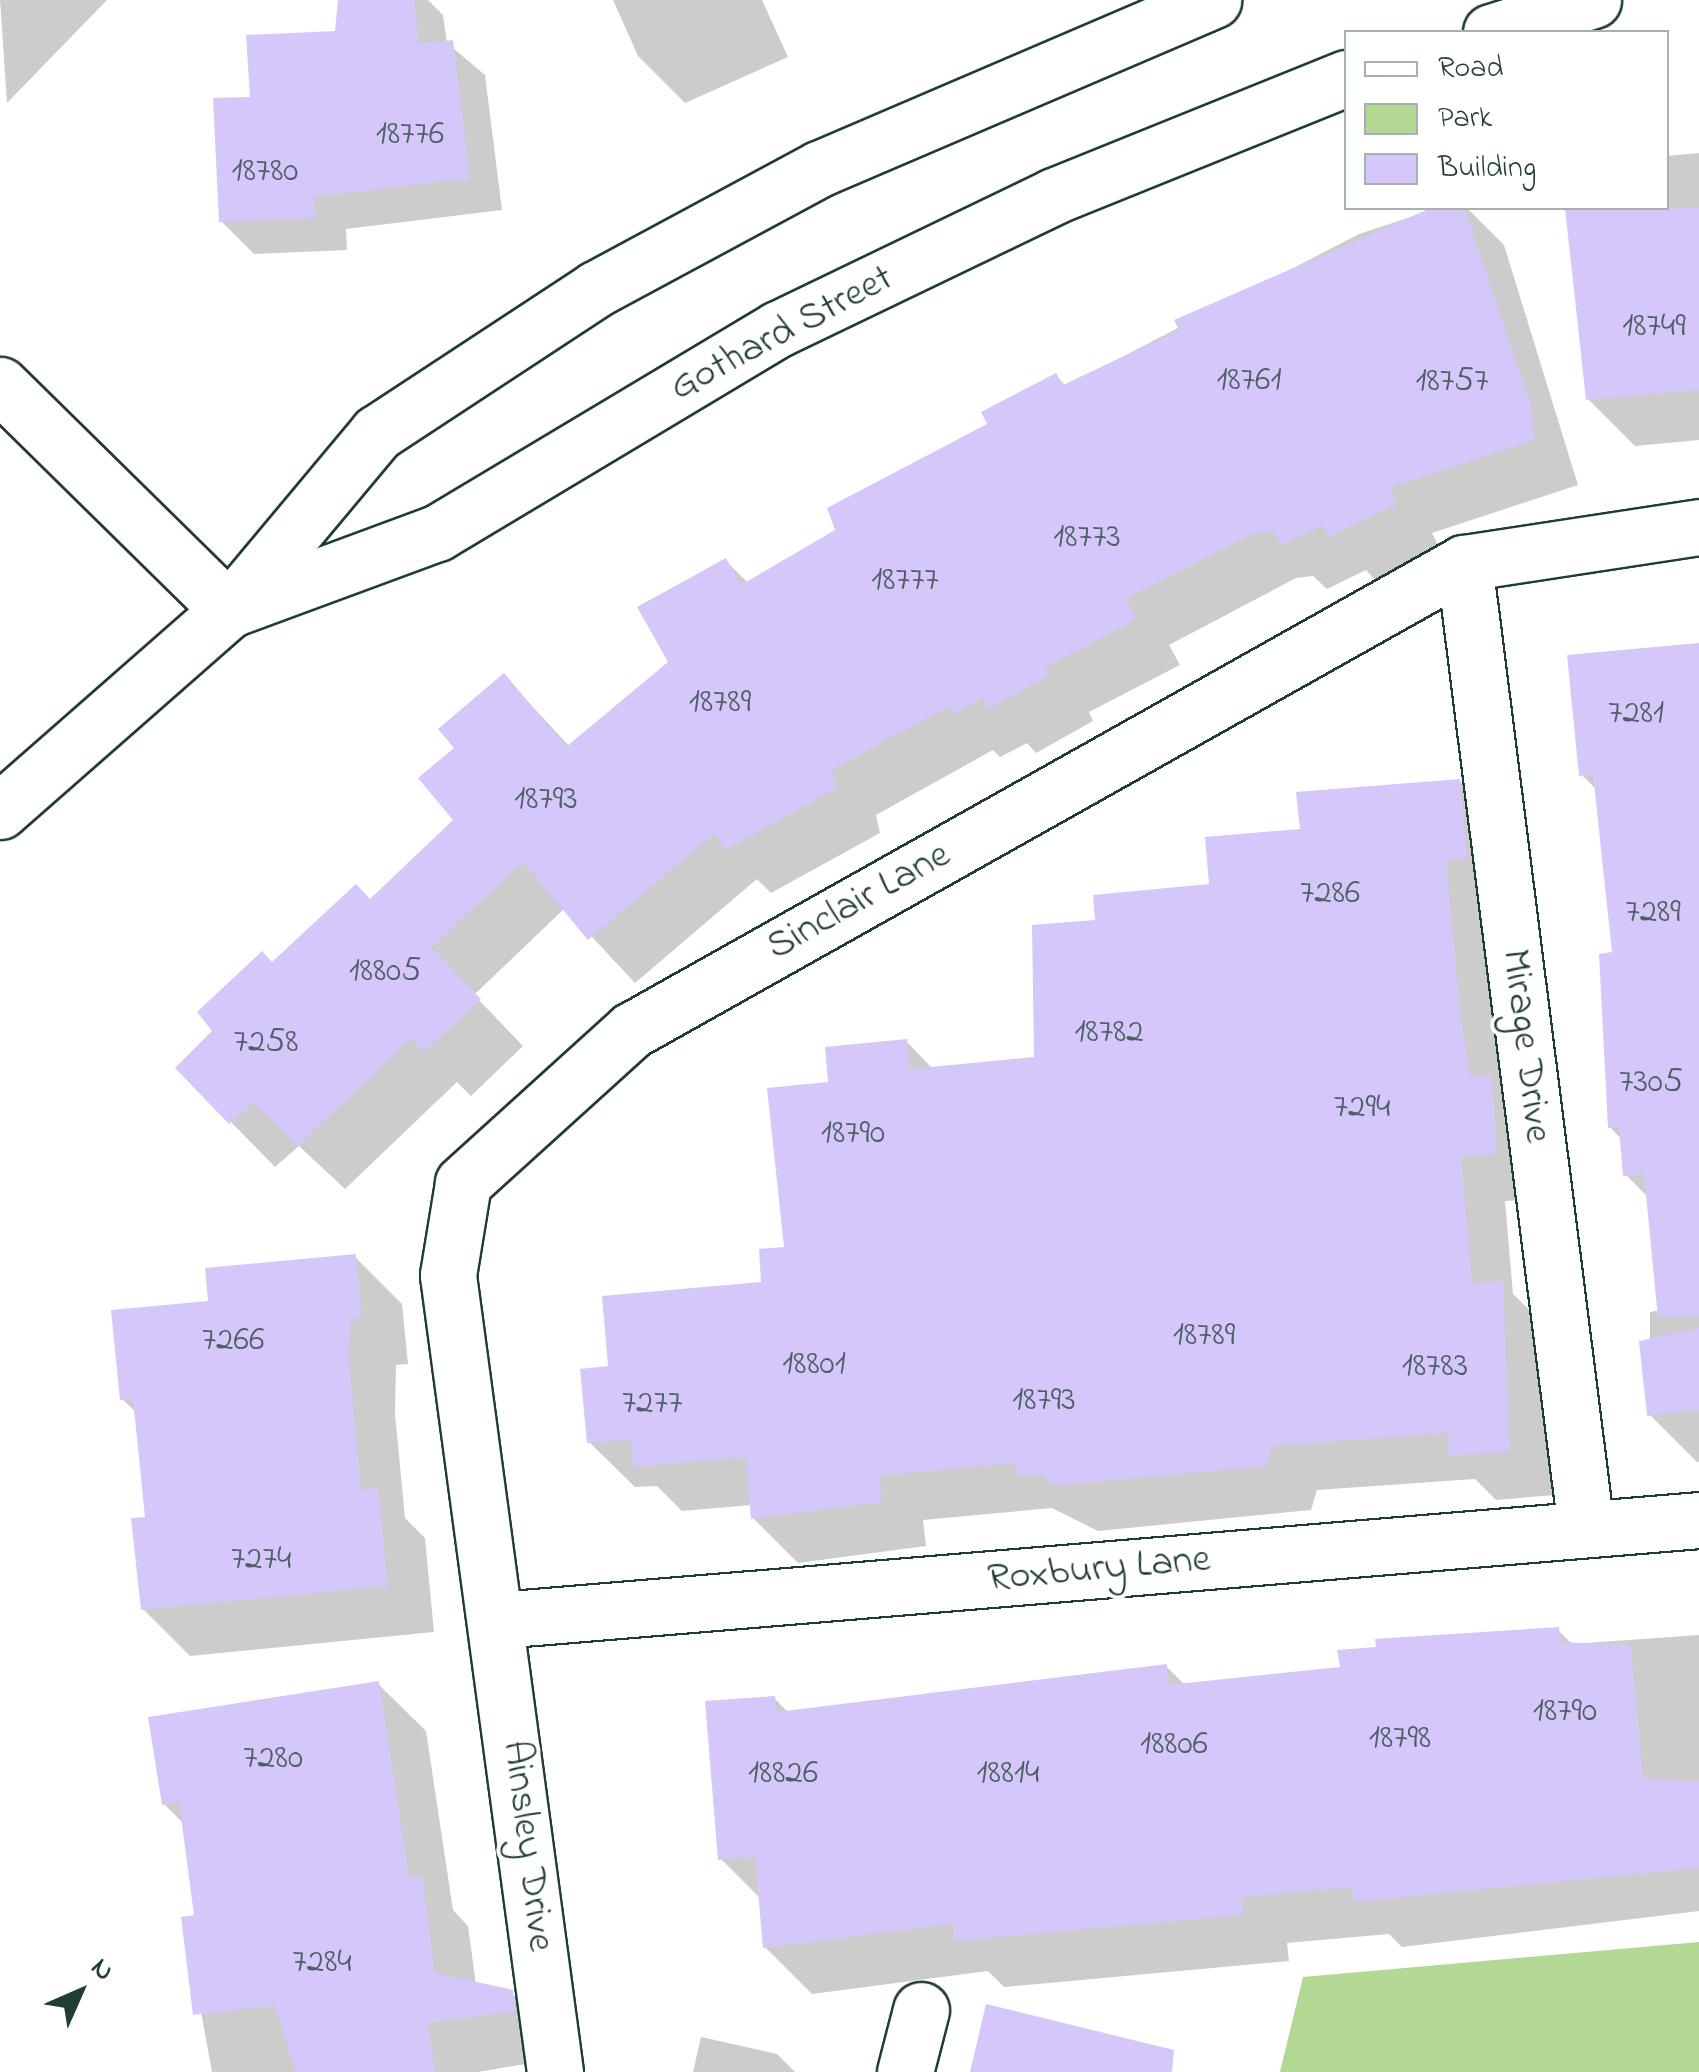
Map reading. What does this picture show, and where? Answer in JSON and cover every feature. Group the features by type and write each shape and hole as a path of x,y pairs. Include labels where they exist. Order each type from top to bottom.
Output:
{"street":[{"name":"Gothard Street","path":"0,810 228,610 378,434 596,289 819,170 1213,0"},
{"path":"1497,30 1594,0"},
{"name":"Gothard Street","path":"228,610 437,534 778,329 1054,196 1344,79"},
{"path":"0,385 228,610"},
{"name":"Sinclair Lane","path":"499,1620 448,1275 464,1183 632,1030 1464,563 1699,527"},
{"name":"Mirage Drive","path":"1464,563 1586,1529"},
{"name":"Roxbury Lane","path":"499,1620 1699,1520"},
{"name":"Ainsley Drive","path":"499,1620 554,2072"},
{"path":"905,2072 921,2010"}],"green space":[{"path":"1699,1942 1699,2072 1280,2072 1303,1977"}],"building":[{"path":"338,0 414,0 419,44 453,40 470,178 314,197 315,218 219,222 213,98 250,97 246,35 335,31"},
{"path":"1699,208 1699,390 1586,400 1565,210"},
{"path":"1426,210 1465,210 1531,405 1534,440 1389,488 1397,504 1328,537 1323,525 1280,546 1274,531 1251,534 1126,599 1137,619 1046,667 1050,675 989,709 983,698 954,714 949,706 832,770 837,788 725,850 715,833 588,940 523,862 431,948 481,999 424,1053 411,1039 298,1146 253,1103 229,1124 175,1068 212,1031 197,1012 262,951 272,962 356,884 370,899 453,820 418,778 454,748 438,729 504,673 566,747 668,662 637,607 726,558 741,585 835,530 827,508 987,424 981,412 1056,373 1063,385 1179,330 1174,320"},
{"path":"1699,643 1699,1316 1658,1318 1644,1174 1623,1176 1619,1126 1608,1128 1599,954 1612,952 1593,774 1579,776 1567,655"},
{"path":"1460,779 1467,858 1446,860 1461,1019 1470,1077 1492,1075 1497,1154 1461,1157 1472,1283 1503,1281 1510,1451 1449,1456 1447,1433 1272,1446 1266,1466 1051,1486 1044,1475 1017,1476 1016,1463 879,1476 882,1502 751,1519 746,1457 634,1467 631,1440 587,1443 580,1369 608,1366 602,1296 761,1282 759,1249 784,1247 767,1088 828,1082 825,1047 907,1039 910,1069 1034,1057 1032,925 1095,920 1093,895 1209,884 1205,837 1300,829 1296,792"},
{"path":"356,1254 362,1318 350,1319 349,1364 361,1490 378,1488 388,1586 141,1610 131,1518 145,1517 133,1399 120,1400 111,1310 208,1301 205,1268"},
{"path":"1699,1328 1699,1410 1647,1416 1639,1341"},
{"path":"1559,1627 1561,1642 1631,1645 1643,1778 1699,1782 1699,1868 1353,1902 1352,1887 1241,1897 1243,1915 955,1941 952,1924 763,1948 755,1857 718,1860 705,1701 775,1696 777,1712 1167,1664 1168,1685 1340,1667 1337,1650 1376,1647 1375,1639"},
{"path":"379,1681 409,1878 422,1876 435,1973 513,1990 515,2011 428,2023 435,2072 295,2072 275,2006 193,2015 181,1917 194,1915 179,1802 162,1805 148,1717"},
{"path":"986,2004 1174,2050 1172,2072 970,2072"}]}
